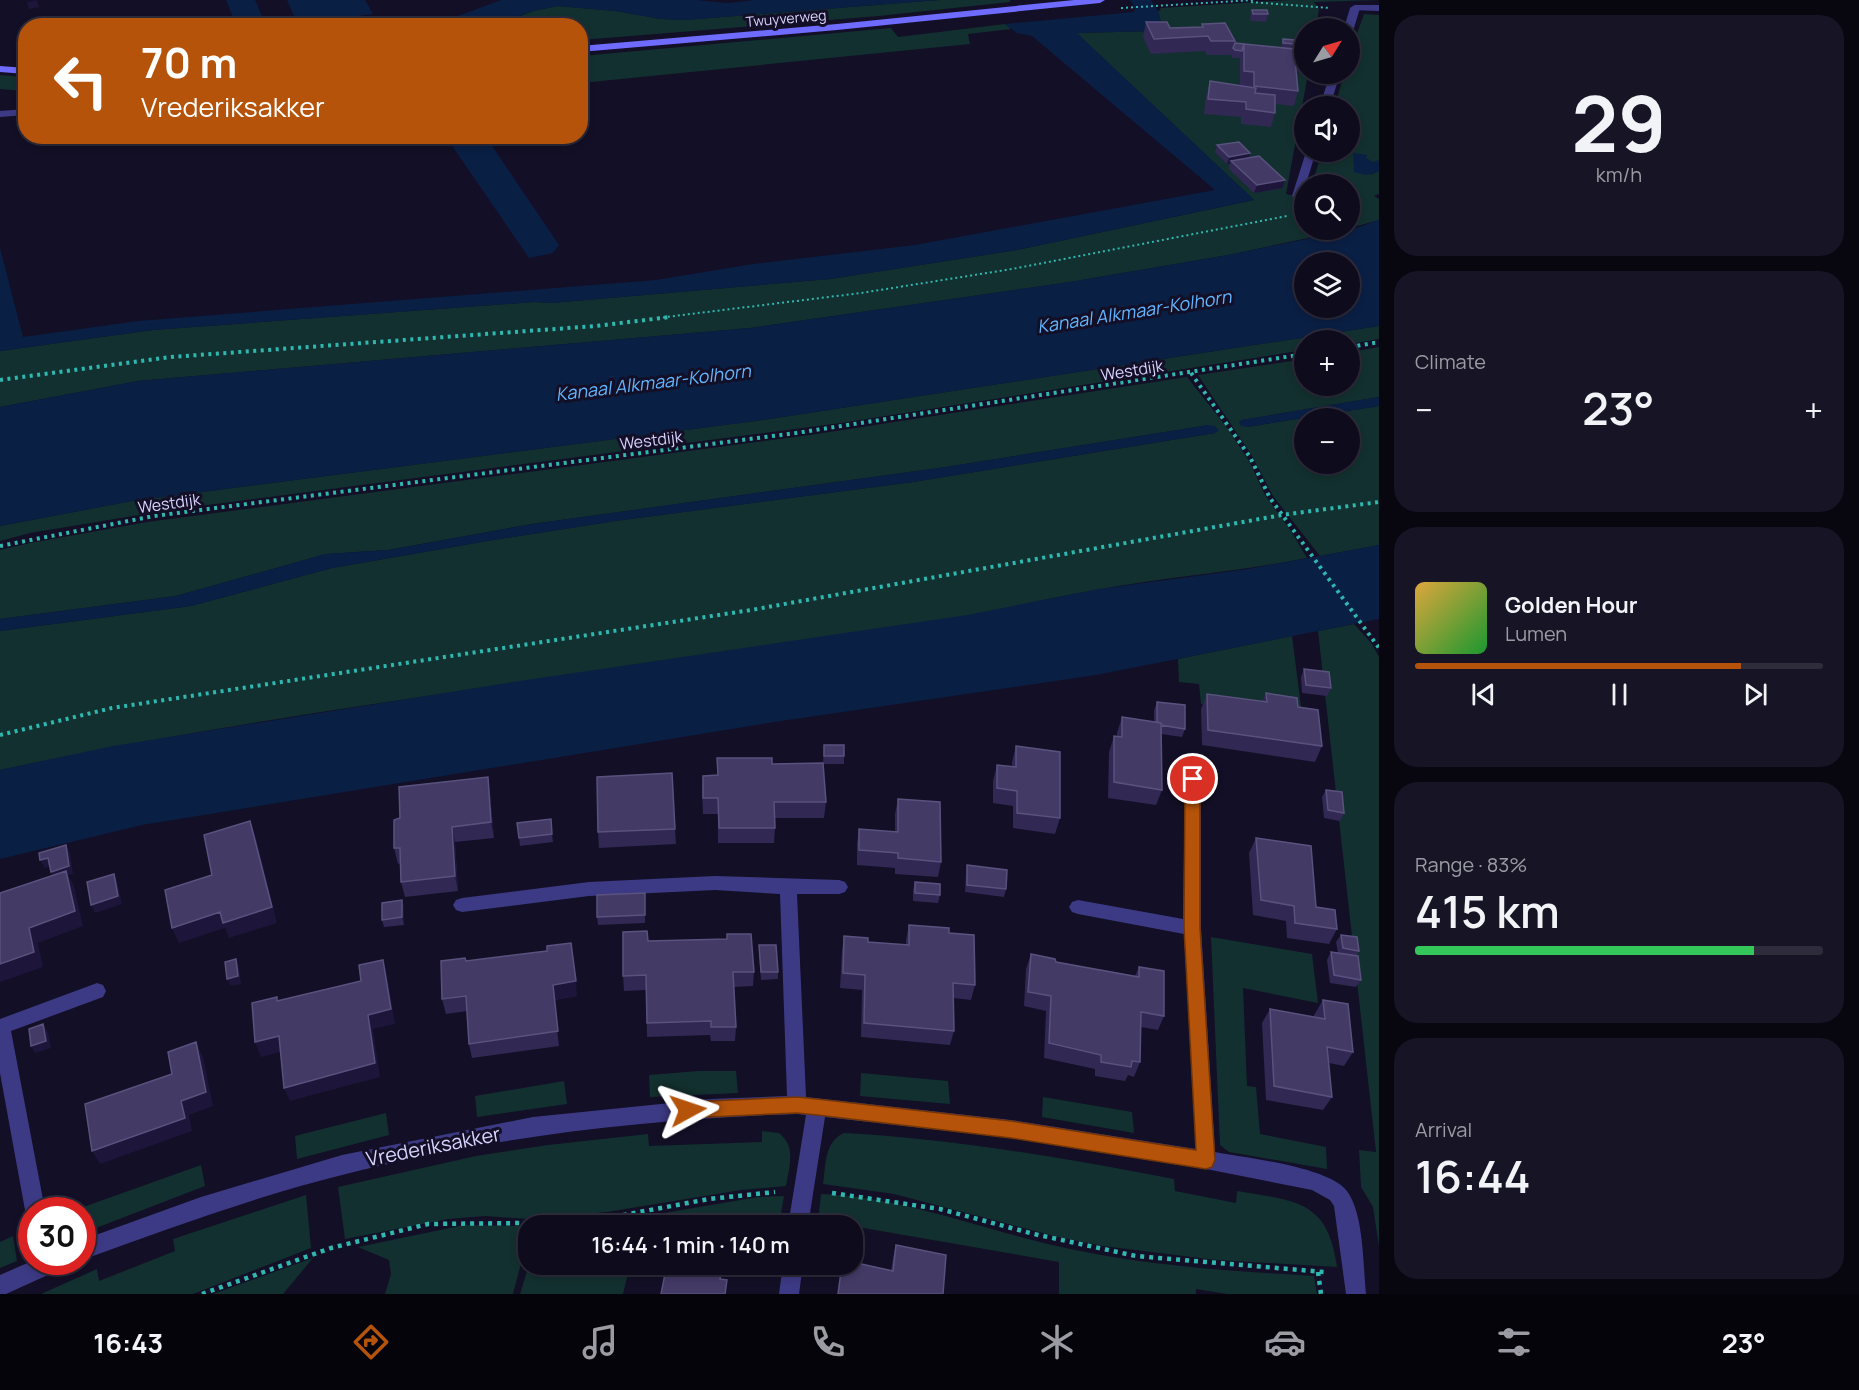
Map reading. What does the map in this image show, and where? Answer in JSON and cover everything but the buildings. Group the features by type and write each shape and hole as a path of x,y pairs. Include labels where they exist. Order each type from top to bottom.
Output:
{"street":[{"name":"Twuyverweg","path":"588,48 837,27 1100,0"},
{"path":"1352,18 1355,8 1379,8"},
{"path":"0,69 18,70"},
{"path":"0,114 18,113"},
{"path":"1193,779 1192,928 1206,1160"},
{"path":"462,904 589,889 715,883 839,887"},
{"path":"788,887 807,1106 799,1215"},
{"path":"1078,907 1192,928"},
{"path":"33,1197 0,1027 97,991"},
{"name":"Vrederiksakker","path":"96,1245 269,1185 376,1158 533,1126 711,1108 807,1106 1011,1129 1206,1160 1315,1181 1337,1193 1343,1202 1347,1216 1356,1294"},
{"path":"0,1286 23,1275"},
{"path":"789,1294 792,1275"}],"path":[{"path":"1113,9 1254,0"},
{"path":"1238,2 1355,8"},
{"path":"0,380 171,357 596,326 873,291 1012,269 1286,217 1294,202"},
{"path":"1360,345 1379,342"},
{"name":"Westdijk","path":"0,546 154,516 796,433 1294,356"},
{"path":"1191,373 1250,458 1264,488 1282,515 1379,648"},
{"path":"0,735 112,708 751,610 1282,515 1379,502"},
{"path":"1318,1272 1321,1294"}],"green space":[{"path":"939,0 1010,0 1010,2 879,16 588,39 588,18 514,18 533,11 558,6 685,20"},
{"path":"1290,0 1379,0 1314,2 1319,9 1318,18 1294,18 1294,84 1306,84 1304,96 1294,96 1294,150 1286,194 1294,196 1294,240 1299,240 1228,255 1070,282 750,328 138,381 0,407 0,351 153,330 534,302 551,303 830,279 1017,250 1254,200 1076,33 1155,31 1161,23 1158,11 1161,10 1160,8"},
{"path":"1364,14 1379,15 1379,168 1369,175 1379,171 1379,194 1374,196 1379,199 1379,220 1360,225 1360,174 1315,174 1319,162 1360,162 1360,96 1338,96 1341,84 1360,84 1360,25"},
{"path":"1005,24 1011,29 968,34 970,44 588,82 588,55 891,28 898,37"},
{"path":"0,75 18,76 18,90 0,89"},
{"path":"1379,326 1379,339 1360,342 1360,330 1353,330"},
{"path":"1294,339 1294,352 841,423 169,510 30,533 0,541 0,526 132,501 763,420"},
{"path":"1379,347 1379,397 1313,408 1294,408 1294,411 1239,422 1247,427 1294,420 1294,474 1360,474 1360,409 1379,406 1379,545 1320,556 1273,496 1251,454 1198,375 1294,361 1294,396 1360,396 1360,350"},
{"path":"1187,377 1228,429 1249,461 1265,495 1307,558 1122,585 966,616 845,636 240,725 0,770 0,631 191,606 332,568 493,540 615,521 913,482 1215,433 1209,425 946,467 532,524 388,550 326,554 176,596 0,619 0,550 147,522 810,435"},
{"path":"1354,624 1372,644 1379,657 1379,1247 1373,1207 1361,1187 1359,1150 1376,1152 1318,631"},
{"path":"1292,636 1302,714 1227,709 1201,704 1199,684 1179,682 1178,659"},
{"path":"1211,937 1312,954 1318,1003 1243,988 1247,1086 1256,1087 1260,1134 1326,1147 1327,1169 1229,1152 1220,1145"},
{"path":"736,1071 738,1093 650,1097 649,1075"},
{"path":"861,1073 948,1081 950,1104 860,1096"},
{"path":"564,1081 567,1104 477,1117 475,1096"},
{"path":"1043,1097 1132,1112 1134,1133 1042,1117"},
{"path":"386,1113 389,1135 297,1159 295,1136"},
{"path":"762,1131 779,1133 785,1139 790,1151 786,1186 741,1190 607,1212 574,1215 518,1215 518,1218 485,1216 448,1219 345,1239 338,1187 476,1156 648,1134 649,1146 762,1142"},
{"path":"844,1133 1009,1150 1092,1164 1174,1179 1175,1191 1236,1203 1237,1191 1292,1202 1305,1207 1317,1216 1326,1228 1337,1267 1216,1260 1103,1246 1054,1236 894,1194 823,1184 829,1148 837,1137"},
{"path":"201,1165 205,1186 96,1228 96,1202"},
{"path":"821,1194 851,1196 909,1207 1023,1238 1117,1258 1215,1269 1314,1276 1317,1294 1227,1294 1196,1289 1196,1294 1059,1294 1059,1262 863,1228 863,1215 819,1215"},
{"path":"306,1195 311,1248 193,1294 41,1294 84,1275 96,1275 97,1269 99,1281 175,1251 173,1239"},
{"path":"784,1196 781,1215 652,1215 758,1197"},
{"path":"464,1225 518,1226 518,1275 513,1294 385,1294 391,1274 389,1260 358,1247"},
{"path":"13,1236 17,1261 0,1268 0,1242"},
{"path":"313,1258 283,1294 213,1294"},
{"path":"526,1275 628,1275 623,1294 520,1294"}],"water":[{"path":"226,0 255,0 263,18 233,18"},
{"path":"287,0 365,0 373,14 346,18 295,18"},
{"path":"501,0 696,0 727,3 755,0 939,0 685,20 558,6 513,18 453,18"},
{"path":"1130,0 1151,0 1160,19 1155,31 1077,33 1254,200 1017,250 830,279 551,303 534,302 153,330 0,351 0,248 23,337 138,321 656,280 753,264 915,245 1215,190 1032,36 1017,33 1005,24 1134,12 1135,8"},
{"path":"451,144 491,144 559,245 553,253 529,258"},
{"path":"1360,154 1367,155 1366,158 1373,162 1379,160 1379,171 1366,175 1354,172 1353,162 1360,162"},
{"name":"Kanaal Alkmaar-Kolhorn","path":"1379,220 1379,326 1353,330 1294,330 1294,339 763,420 132,501 0,526 0,407 138,381 750,328 1070,282 1301,240 1360,240 1360,227"},
{"path":"1379,397 1379,406 1360,409 1313,408"},
{"path":"1294,411 1294,420 1247,427 1241,426 1239,422"},
{"path":"1209,425 1219,430 1215,433 913,482 615,521 493,540 332,568 191,606 0,631 0,619 176,596 326,554 389,550 532,524 946,467"},
{"path":"1379,545 1379,619 1096,675 781,721 142,825 0,859 0,770 113,746 513,682 967,615 1099,589 1248,569"}],"route":[{"path":"688,1110 797,1105 1011,1129 1206,1160 1192,928 1193,779"}]}
